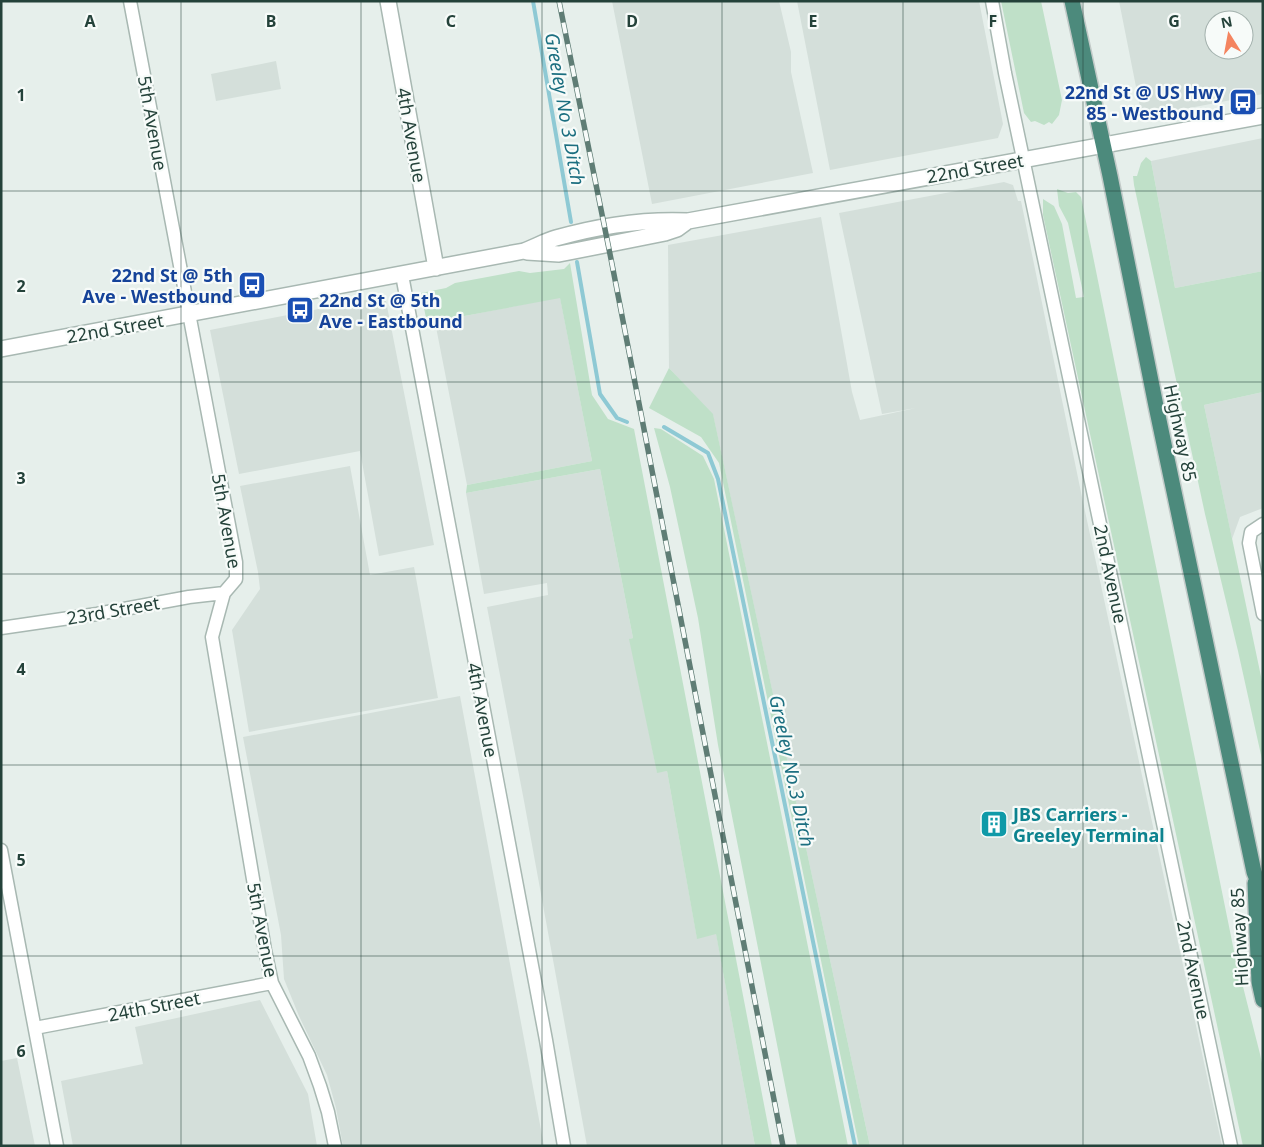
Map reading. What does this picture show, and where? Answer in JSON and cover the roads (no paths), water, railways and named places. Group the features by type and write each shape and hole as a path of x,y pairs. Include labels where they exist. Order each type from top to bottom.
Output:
{"highway":[{"name":"Highway 85","path":"1072,1 1254,872 1259,982 1263,1000"},
{"name":"Highway 85","path":"1254,872 1263,895"}],"street":[{"name":"5th Avenue","path":"130,1 236,562 236,579 224,593 212,637 272,983 314,1071 328,1112 335,1146"},
{"name":"4th Avenue","path":"388,1 436,268"},
{"name":"2nd Avenue","path":"992,1 1023,159 1232,1146"},
{"name":"22nd Street","path":"1,349 524,251 555,238 604,227 661,220 688,221 1263,116"},
{"name":"4th Avenue","path":"402,275 546,1040 564,1146"},
{"path":"1263,524 1251,532 1249,543 1263,614"},
{"name":"23rd Street","path":"1,628 224,593"},
{"path":"1,850 6,901 35,1028 57,1146"},
{"name":"24th Street","path":"35,1028 272,983"}],"waterway":[{"name":"Greeley No 3 Ditch","path":"533,1 571,222"},
{"path":"577,262 600,394 617,418 627,422"},
{"name":"Greeley No.3 Ditch","path":"664,427 708,453 718,479 855,1146"}],"railway":[{"path":"559,1 783,1146"}],"place":[{"name":"22nd St @ US Hwy 85 - Westbound","path":"1243,102"},
{"name":"22nd St @ 5th Ave - Westbound","path":"252,285"},
{"name":"22nd St @ 5th Ave - Eastbound","path":"300,310"},
{"name":"JBS Carriers - Greeley Terminal","path":"994,824"}]}
